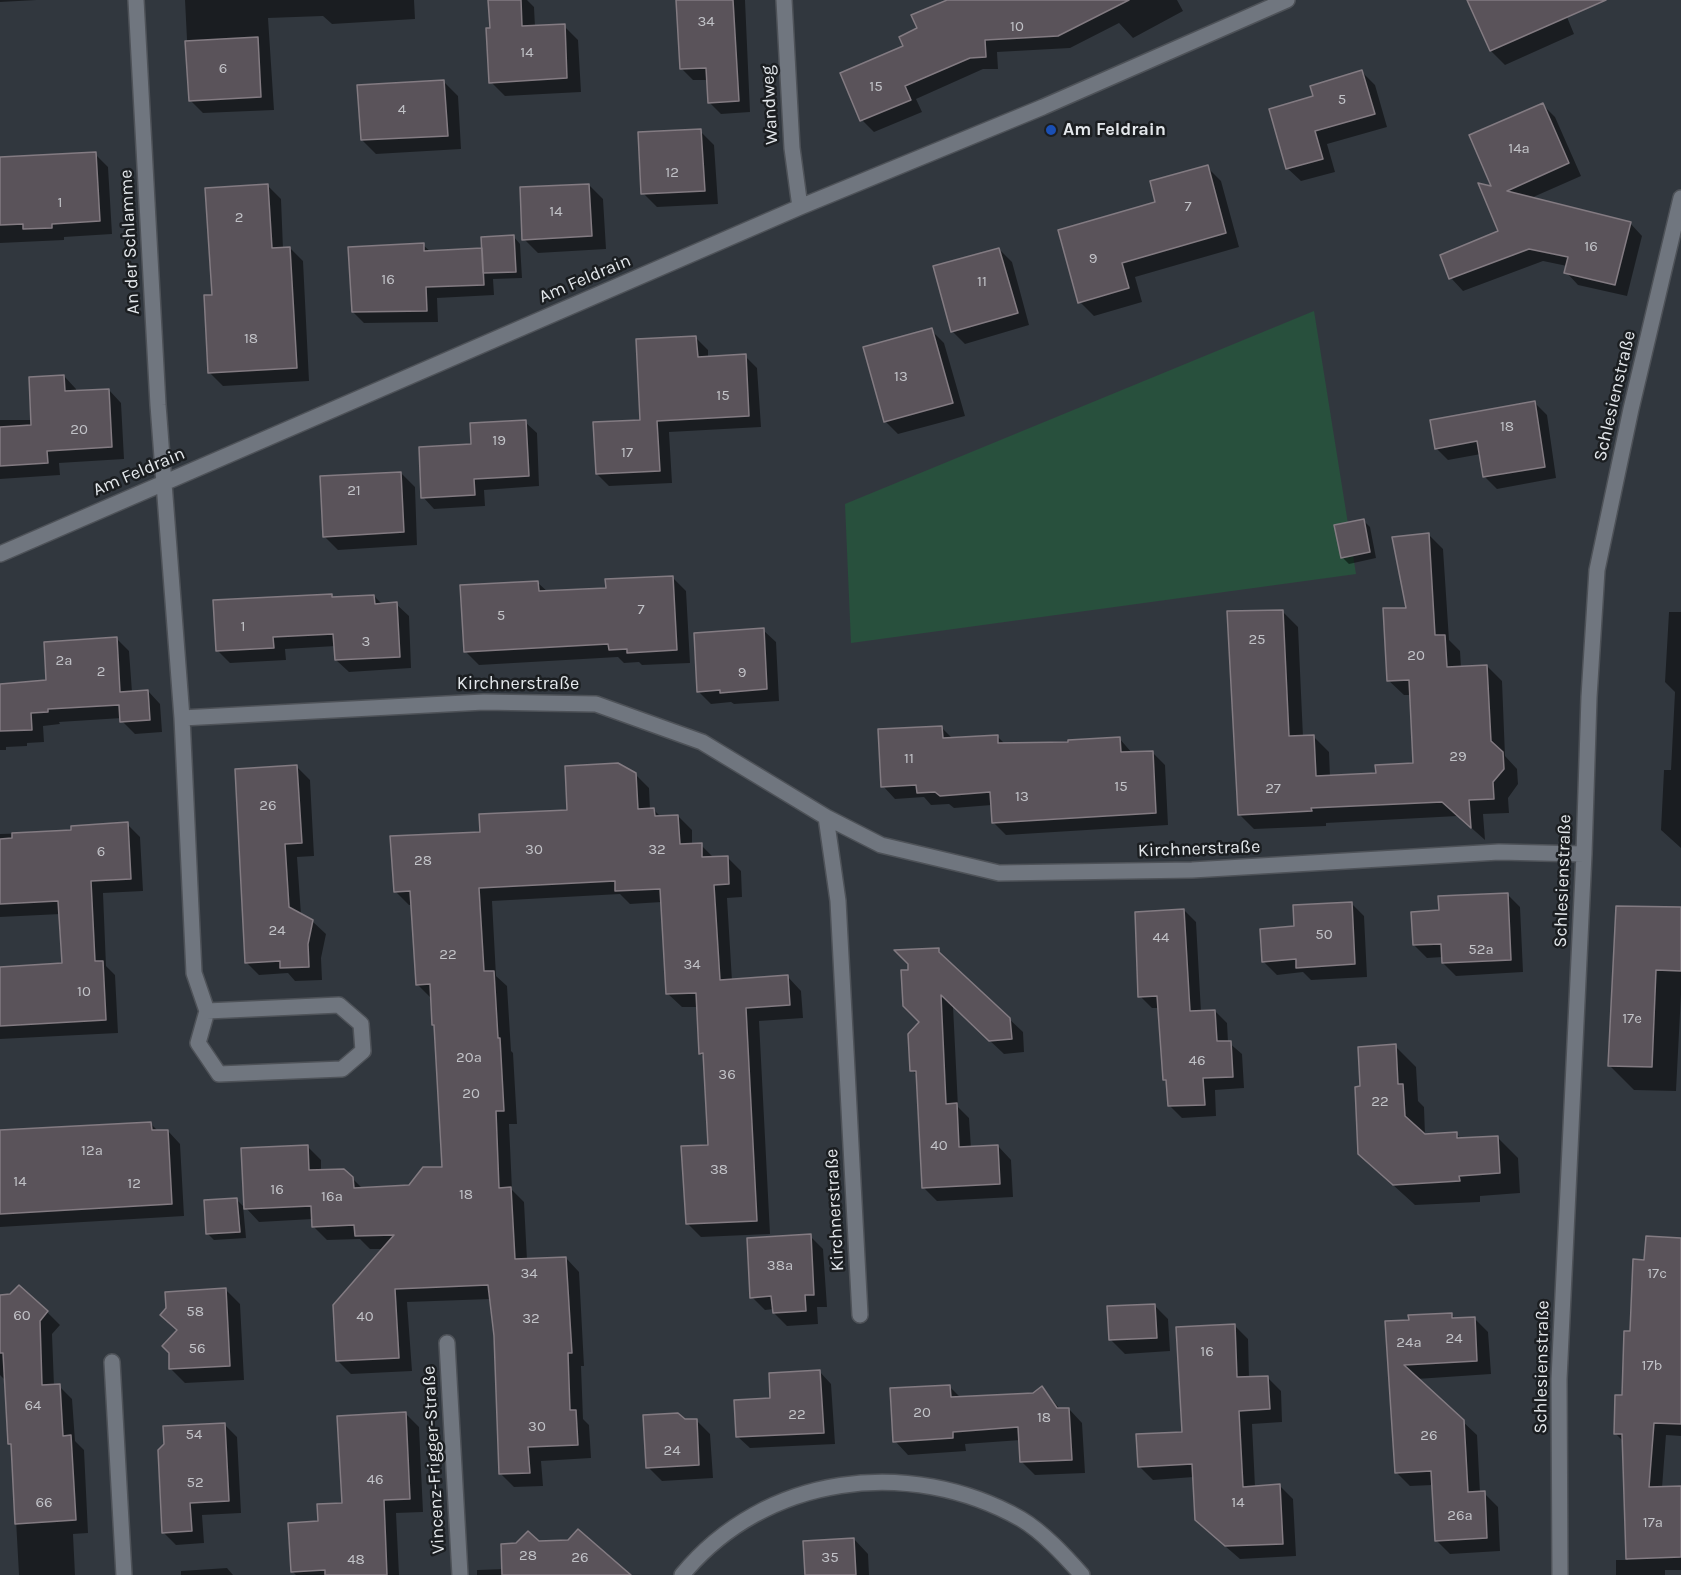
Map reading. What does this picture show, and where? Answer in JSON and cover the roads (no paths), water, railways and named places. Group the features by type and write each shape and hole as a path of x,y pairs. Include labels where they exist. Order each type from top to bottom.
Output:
{"street":[{"name":"An der Schlamme","path":"136,0 158,405 165,482"},
{"name":"Wandweg","path":"784,0 792,148 800,207"},
{"name":"Am Feldrain","path":"0,554 800,207 1043,107 1287,0"},
{"name":"Schlesienstraße","path":"1560,1575 1559,1379 1584,854 1589,697 1597,570 1631,409 1681,198"},
{"path":"165,482 182,718 194,973 207,1011 198,1043 219,1074 342,1069 363,1051 361,1024 339,1005 207,1011"},
{"name":"Kirchnerstraße","path":"182,718 484,702 596,704 702,742 826,817 881,845 999,873 1192,870 1499,852 1584,854"},
{"name":"Kirchnerstraße","path":"826,817 838,900 860,1315"},
{"name":"Vincenz-Frigger-Straße","path":"447,1343 460,1575"},
{"path":"112,1362 124,1575"},
{"path":"682,1575 727,1532 767,1507 809,1491 866,1482 923,1484 975,1498 1023,1520 1057,1549 1082,1575"}],"place":[{"name":"Am Feldrain","path":"1051,130"}]}
